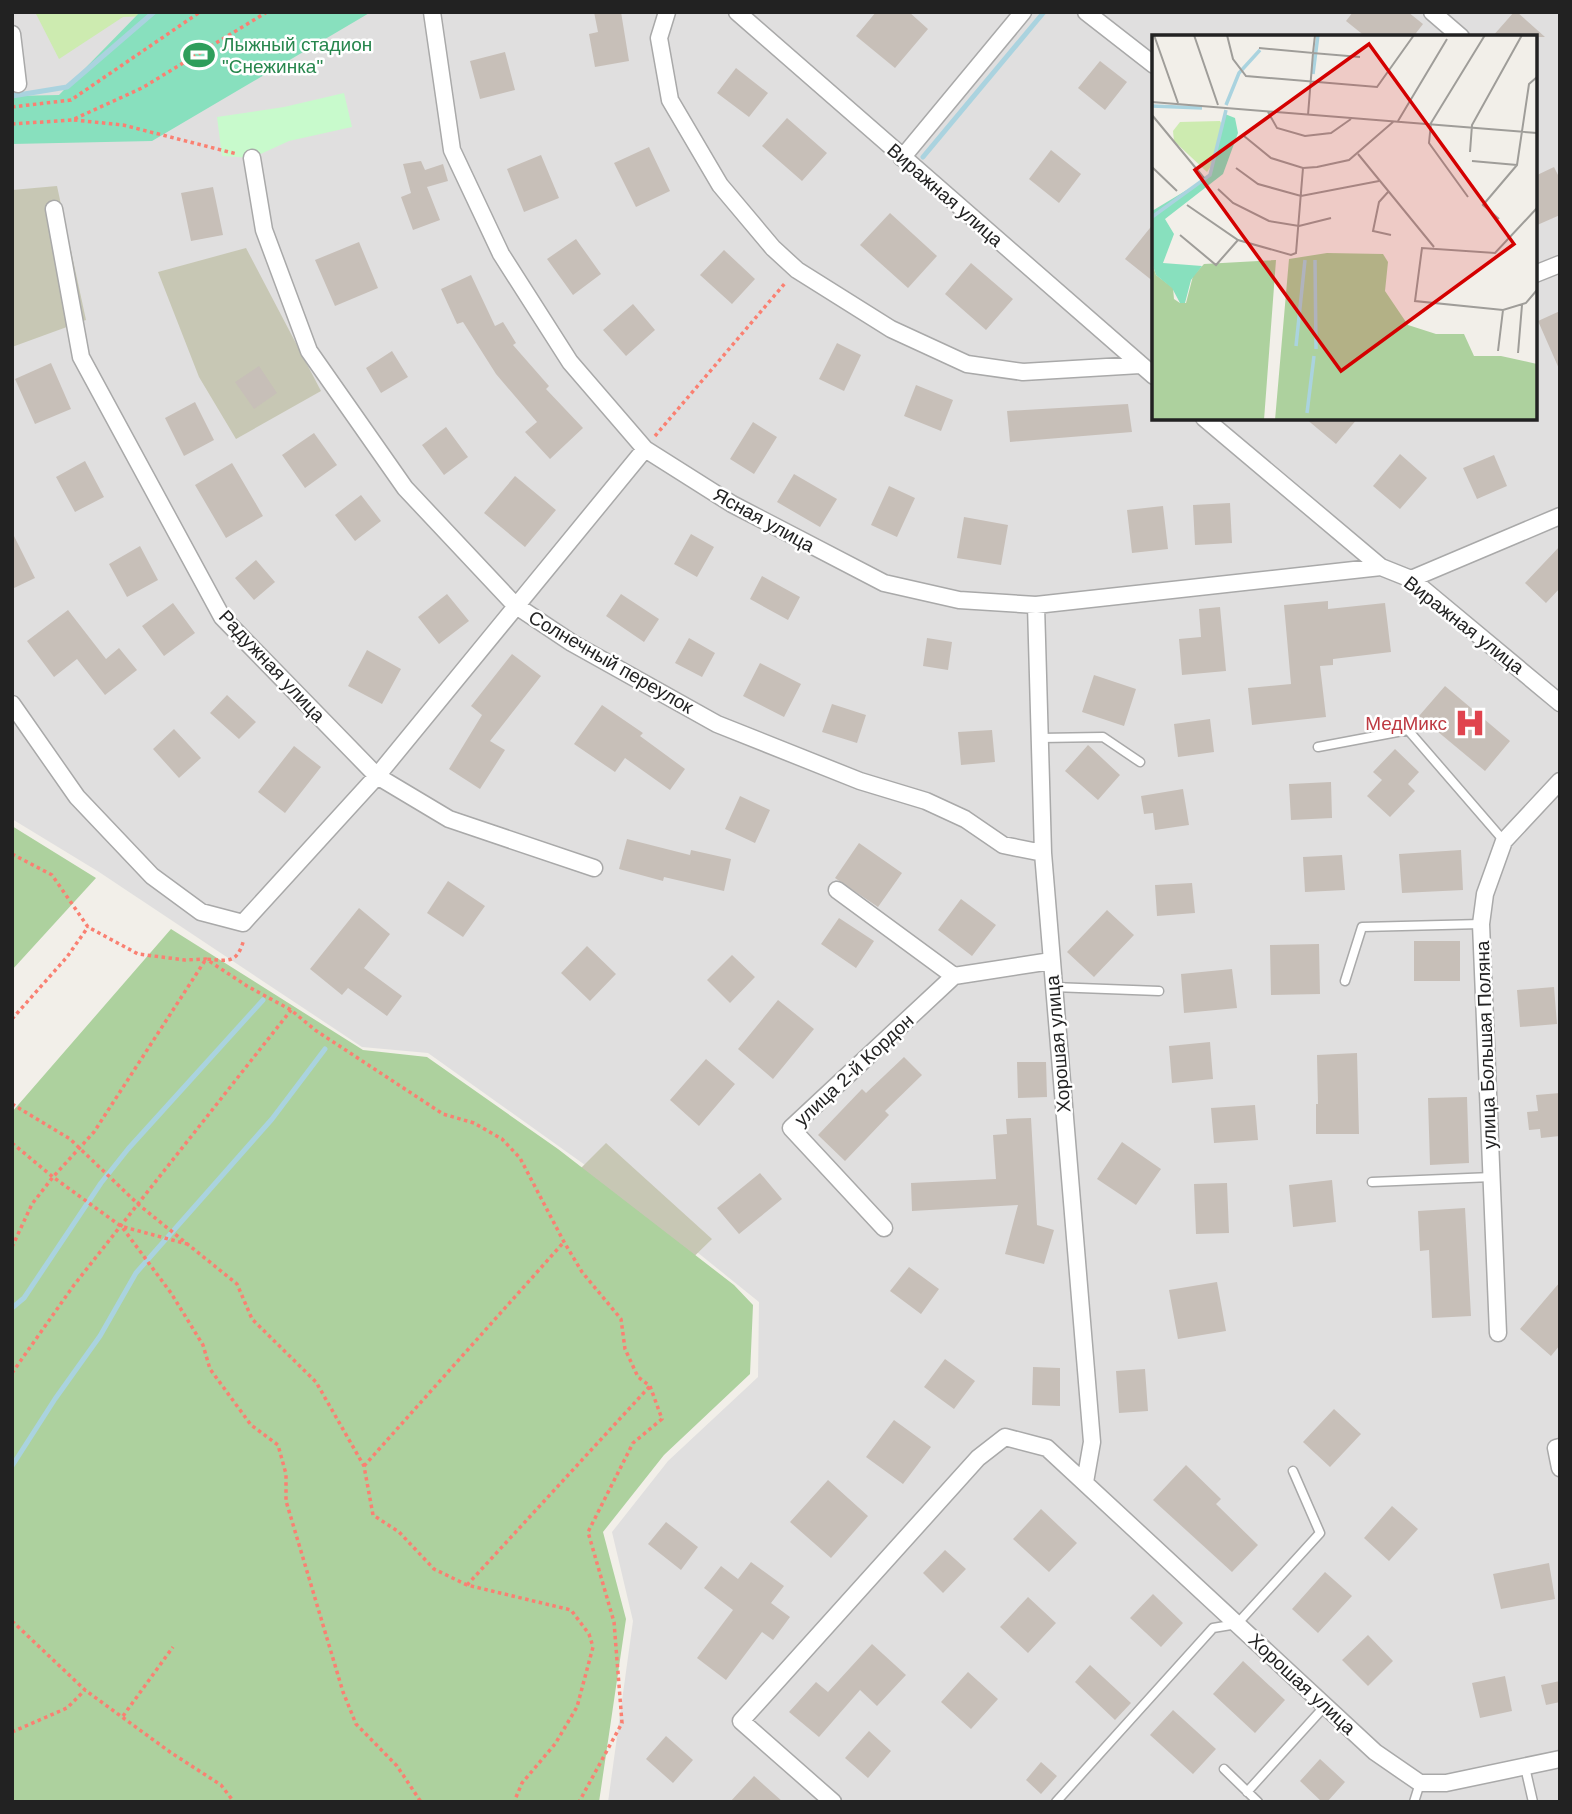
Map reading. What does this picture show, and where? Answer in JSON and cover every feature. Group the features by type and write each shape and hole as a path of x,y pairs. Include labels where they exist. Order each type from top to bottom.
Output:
{"street":[{"name":"Ясная улица","path":"432,12 452,150 501,254 570,362 645,449 732,504 884,583 959,600 1036,605 1381,567"},
{"path":"667,12 659,38 670,100 720,185 773,248 797,270 891,329 967,364 1023,372 1140,365"},
{"name":"Виражная улица","path":"737,12 1152,374"},
{"path":"902,158 1023,12"},
{"path":"1086,12 1152,63"},
{"path":"1432,12 1459,35"},
{"path":"12,34 18,85"},
{"name":"Солнечный переулок","path":"252,158 264,230 309,351 405,488 515,606 572,643 717,723 860,781 926,801 965,819 1003,845 1043,853"},
{"name":"Радужная улица","path":"54,209 81,357 222,617 377,776 449,819 594,868"},
{"path":"1537,273 1560,264"},
{"name":"Виражная улица","path":"1206,420 1381,567 1411,579 1560,703"},
{"path":"12,704 77,797 152,876 201,912 243,923 377,776 645,449"},
{"path":"1411,579 1560,516"},
{"name":"Хорошая улица","path":"1036,605 1043,853 1092,1442 1085,1482"},
{"name":"улица Большая Поляна","path":"1498,1334 1481,924 1485,894 1504,841 1560,781"},
{"path":"837,890 954,976 1051,961"},
{"name":"улица 2-й Кордон","path":"884,1228 791,1128 954,976"},
{"name":"Хорошая улица","path":"832,1802 741,1721 978,1458 1005,1437 1047,1448 1375,1752 1420,1783"},
{"path":"1560,1447 1556,1448 1560,1468"},
{"path":"1420,1783 1446,1783 1560,1759"}],"lane":[{"path":"1318,747 1408,730 1504,841"},
{"path":"1040,738 1102,737 1140,762"},
{"path":"1345,982 1362,927 1481,924"},
{"path":"1053,987 1159,991"},
{"path":"1372,1182 1492,1177"},
{"path":"1056,1802 1213,1628 1237,1624 1320,1533 1293,1471"},
{"path":"1247,1792 1325,1706"},
{"path":"1525,1767 1534,1802"},
{"path":"1224,1769 1258,1802"},
{"path":"1414,1802 1420,1783"}],"path":[{"path":"12,107 71,100 200,12"},
{"path":"72,120 142,88 267,12"},
{"path":"12,124 72,120 122,125 252,158"},
{"path":"645,449 797,270"},
{"path":"12,854 52,875 88,927 138,954 185,960 230,961 240,953 244,938 243,923"},
{"path":"12,1019 67,957 88,927"},
{"path":"206,959 291,1010 315,1030 443,1114 474,1123 502,1139 520,1158 582,1272 621,1319 625,1349 638,1377 650,1386 662,1419 633,1443 588,1532 614,1622 622,1723 579,1802"},
{"path":"12,1247 32,1204 94,1132 206,959"},
{"path":"12,1373 74,1285 291,1010"},
{"path":"12,1104 70,1139 139,1205 237,1284 252,1318 316,1381 364,1465 373,1515 399,1532 434,1569 467,1585 571,1610 589,1634 593,1647 577,1707 555,1744 522,1783 514,1802"},
{"path":"12,1143 53,1177 122,1227 171,1293 203,1345 210,1369 251,1425 278,1445 286,1474 286,1501 347,1703 356,1724 397,1766 421,1802"},
{"path":"122,1227 189,1245"},
{"path":"364,1465 564,1242"},
{"path":"467,1585 650,1386"},
{"path":"12,1622 85,1690 220,1785 234,1802"},
{"path":"123,1716 173,1647"},
{"path":"12,1732 67,1708 85,1690"}],"shaded area":[{"path":"12,12 1560,12 1560,1802 608,1802 633,1621 612,1532 668,1461 758,1377 759,1302 620,1190 428,1053 362,1047 99,872 12,819"},
{"path":"57,186 86,320 12,347 12,190"},
{"path":"246,248 321,391 236,439 199,377 158,272"},
{"path":"606,1143 712,1239 628,1321 550,1199"}],"green space":[{"path":"35,12 184,12 181,15 123,17 59,59"},
{"name":"Лыжный стадион \"Снежинка\"","path":"140,12 371,12 152,141 12,144 12,96 59,95"},
{"path":"344,93 352,127 289,141 252,158 222,156 217,117 284,107"},
{"path":"12,826 96,878 12,970"},
{"path":"171,929 363,1050 427,1057 558,1149 734,1285 753,1305 750,1374 664,1455 603,1532 626,1619 599,1802 12,1802 12,1112"}],"building":[{"path":"594,12 621,12 629,61 595,67 589,34 598,32"},
{"path":"876,12 909,12 928,29 895,68 856,36"},
{"path":"1353,12 1408,12 1423,24 1415,35 1364,35 1346,21"},
{"path":"1514,12 1517,12 1545,37 1537,35 1494,35"},
{"path":"505,52 515,90 480,99 470,61"},
{"path":"1100,61 1127,82 1105,110 1078,88"},
{"path":"736,68 768,93 749,117 717,93"},
{"path":"787,118 827,153 802,181 762,146"},
{"path":"649,147 670,191 636,207 614,163"},
{"path":"1051,150 1081,174 1059,203 1029,179"},
{"path":"541,155 559,198 524,212 507,169"},
{"path":"421,161 425,170 443,164 448,181 427,187 440,220 413,230 401,197 411,193 403,164"},
{"path":"1554,167 1560,179 1560,215 1537,225 1537,175"},
{"path":"213,187 223,235 191,241 181,193"},
{"path":"890,213 937,256 908,288 860,245"},
{"path":"1152,225 1152,280 1125,259"},
{"path":"576,239 601,274 573,295 547,259"},
{"path":"359,242 378,288 335,306 315,260"},
{"path":"724,250 755,279 732,304 700,275"},
{"path":"971,263 1013,299 986,330 945,294"},
{"path":"471,275 495,326 503,322 516,343 513,345 549,386 546,389 583,428 550,459 525,432 537,422 496,374 463,322 457,324 441,289"},
{"path":"633,304 655,330 626,356 603,330"},
{"path":"1560,311 1560,371 1538,321"},
{"path":"837,343 861,355 844,391 819,379"},
{"path":"392,351 408,377 381,393 366,368"},
{"path":"51,363 71,409 35,424 15,379"},
{"path":"259,366 277,393 254,409 235,382"},
{"path":"916,385 953,400 941,431 904,416"},
{"path":"195,402 214,440 184,456 165,418"},
{"path":"1128,404 1132,432 1010,442 1007,411"},
{"path":"1307,420 1356,420 1336,444"},
{"path":"753,422 777,437 754,474 730,459"},
{"path":"446,427 468,457 444,475 422,445"},
{"path":"314,433 337,465 305,488 282,455"},
{"path":"1400,454 1427,478 1400,509 1373,486"},
{"path":"1494,455 1507,486 1477,499 1463,468"},
{"path":"85,461 104,497 75,512 56,477"},
{"path":"232,463 263,516 226,538 195,485"},
{"path":"794,474 837,499 820,527 777,502"},
{"path":"515,476 556,510 525,547 484,513"},
{"path":"889,486 915,498 897,537 871,525"},
{"path":"361,495 381,521 355,541 335,515"},
{"path":"1230,503 1232,543 1195,545 1193,505"},
{"path":"1163,506 1168,549 1132,553 1127,510"},
{"path":"964,517 1008,525 1001,565 957,558"},
{"path":"12,532 35,578 12,589"},
{"path":"691,534 714,547 697,577 674,564"},
{"path":"140,546 158,580 127,597 109,564"},
{"path":"1560,546 1560,588 1546,603 1525,583"},
{"path":"256,560 275,582 254,600 235,578"},
{"path":"762,576 800,597 788,620 750,599"},
{"path":"447,594 469,621 439,644 418,617"},
{"path":"621,594 659,619 644,642 606,616"},
{"path":"1328,601 1328,609 1385,603 1391,652 1333,659 1333,665 1320,666 1326,717 1252,725 1248,688 1291,684 1284,605"},
{"path":"173,603 195,633 164,656 142,626"},
{"path":"1220,607 1226,671 1182,675 1179,639 1201,637 1199,609"},
{"path":"68,610 106,659 119,648 137,670 105,695 77,659 54,677 27,641"},
{"path":"689,638 715,653 702,677 675,663"},
{"path":"927,638 952,642 948,670 923,666"},
{"path":"367,650 401,669 382,704 348,686"},
{"path":"512,654 541,676 490,741 505,750 480,789 449,769 482,715 471,706"},
{"path":"760,663 801,684 784,717 743,696"},
{"path":"1094,675 1136,689 1124,726 1082,712"},
{"path":"1445,686 1510,741 1485,771 1419,716"},
{"path":"227,695 256,722 239,739 210,713"},
{"path":"832,704 866,715 857,743 822,732"},
{"path":"602,705 643,733 640,736 685,769 670,790 625,758 615,772 574,744"},
{"path":"1210,719 1214,752 1178,757 1174,724"},
{"path":"174,729 201,758 179,778 153,749"},
{"path":"992,730 995,762 961,765 958,732"},
{"path":"1088,745 1120,775 1098,800 1065,771"},
{"path":"294,746 321,767 285,813 258,792"},
{"path":"1395,749 1419,772 1408,784 1415,791 1390,817 1367,796 1382,780 1373,772"},
{"path":"1331,782 1332,818 1291,820 1289,784"},
{"path":"1183,789 1189,825 1155,830 1153,813 1144,814 1141,796"},
{"path":"740,796 770,810 755,843 725,829"},
{"path":"627,839 690,855 691,850 731,859 724,891 664,877 663,881 619,869"},
{"path":"859,843 902,873 878,907 835,878"},
{"path":"1461,850 1463,890 1402,893 1399,854"},
{"path":"1342,855 1345,890 1305,892 1303,857"},
{"path":"448,881 485,906 463,937 427,913"},
{"path":"1192,883 1195,913 1157,916 1155,885"},
{"path":"961,899 996,925 972,956 938,930"},
{"path":"359,908 390,934 364,968 402,996 387,1016 348,988 342,995 310,969"},
{"path":"1107,910 1134,935 1094,977 1067,952"},
{"path":"839,918 874,941 856,968 821,944"},
{"path":"1414,941 1460,941 1460,981 1414,981"},
{"path":"1319,944 1320,994 1271,995 1270,945"},
{"path":"587,946 616,974 590,1001 561,973"},
{"path":"732,955 755,977 730,1003 707,980"},
{"path":"1232,969 1237,1008 1184,1013 1181,974"},
{"path":"1554,987 1557,1024 1520,1027 1517,990"},
{"path":"778,1000 814,1029 773,1079 738,1049"},
{"path":"1210,1042 1213,1079 1172,1083 1169,1046"},
{"path":"1357,1053 1359,1134 1316,1134 1317,1055"},
{"path":"904,1057 922,1075 885,1111 889,1115 845,1161 818,1135 862,1089 866,1093"},
{"path":"706,1059 735,1084 699,1126 670,1100"},
{"path":"1017,1062 1046,1062 1047,1097 1018,1098"},
{"path":"1560,1093 1560,1136 1541,1138 1540,1129 1529,1130 1527,1112 1538,1111 1536,1095"},
{"path":"1467,1097 1469,1163 1430,1165 1428,1098"},
{"path":"1255,1105 1258,1140 1214,1143 1211,1108"},
{"path":"1031,1118 1037,1225 1054,1230 1044,1264 1005,1254 1018,1205 912,1211 911,1183 996,1179 993,1135 1007,1134 1006,1119"},
{"path":"1122,1142 1161,1169 1136,1205 1097,1179"},
{"path":"760,1173 782,1199 739,1234 717,1208"},
{"path":"1332,1180 1336,1222 1293,1227 1289,1185"},
{"path":"1227,1183 1229,1233 1196,1234 1194,1184"},
{"path":"1465,1208 1471,1316 1432,1318 1429,1250 1420,1251 1418,1211"},
{"path":"909,1267 939,1289 921,1314 890,1291"},
{"path":"1217,1282 1226,1331 1178,1339 1169,1290"},
{"path":"1560,1282 1560,1345 1551,1356 1520,1329"},
{"path":"945,1359 975,1381 954,1409 924,1387"},
{"path":"1033,1367 1060,1368 1060,1406 1032,1405"},
{"path":"1145,1369 1148,1411 1119,1413 1116,1371"},
{"path":"1334,1409 1361,1434 1330,1467 1303,1442"},
{"path":"894,1420 931,1447 903,1484 866,1457"},
{"path":"1186,1465 1221,1499 1216,1504 1258,1545 1232,1572 1153,1500"},
{"path":"828,1480 868,1516 831,1558 790,1522"},
{"path":"1392,1506 1418,1529 1389,1561 1364,1538"},
{"path":"1041,1509 1077,1543 1049,1572 1013,1539"},
{"path":"666,1522 698,1547 681,1570 648,1544"},
{"path":"945,1550 966,1569 943,1593 923,1573"},
{"path":"751,1562 784,1586 771,1603 790,1617 773,1640 762,1632 726,1680 697,1658 733,1610 704,1588 721,1566 738,1579"},
{"path":"1549,1563 1555,1599 1501,1609 1493,1574"},
{"path":"1325,1572 1352,1596 1318,1633 1292,1609"},
{"path":"1153,1594 1183,1623 1161,1647 1130,1618"},
{"path":"1028,1597 1056,1623 1028,1653 1000,1627"},
{"path":"1368,1635 1393,1661 1368,1686 1342,1660"},
{"path":"872,1644 906,1675 877,1706 860,1690 819,1737 789,1712 816,1682 828,1692"},
{"path":"1243,1661 1285,1700 1255,1733 1213,1694"},
{"path":"1090,1665 1131,1703 1115,1720 1075,1682"},
{"path":"968,1672 998,1699 971,1729 941,1702"},
{"path":"1505,1676 1512,1711 1480,1718 1472,1683"},
{"path":"1560,1681 1560,1702 1546,1705 1541,1685"},
{"path":"1173,1710 1216,1749 1193,1774 1150,1735"},
{"path":"869,1731 891,1751 868,1778 845,1758"},
{"path":"666,1736 693,1760 673,1783 646,1759"},
{"path":"1320,1759 1345,1782 1327,1802 1322,1802 1300,1781"},
{"path":"1041,1762 1057,1776 1041,1794 1026,1780"},
{"path":"754,1776 783,1802 730,1802"}],"waterway":[{"path":"12,96 67,87 154,12"},
{"path":"923,157 1044,12"},
{"path":"12,1308 24,1298 101,1183 128,1149 263,1000"},
{"path":"12,1466 100,1336 136,1273 272,1119 325,1049"}],"place":[{"name":"Лыжный стадион \"Снежинка\"","path":"199,55"},
{"name":"МедМикс","path":"1470,723"}]}
